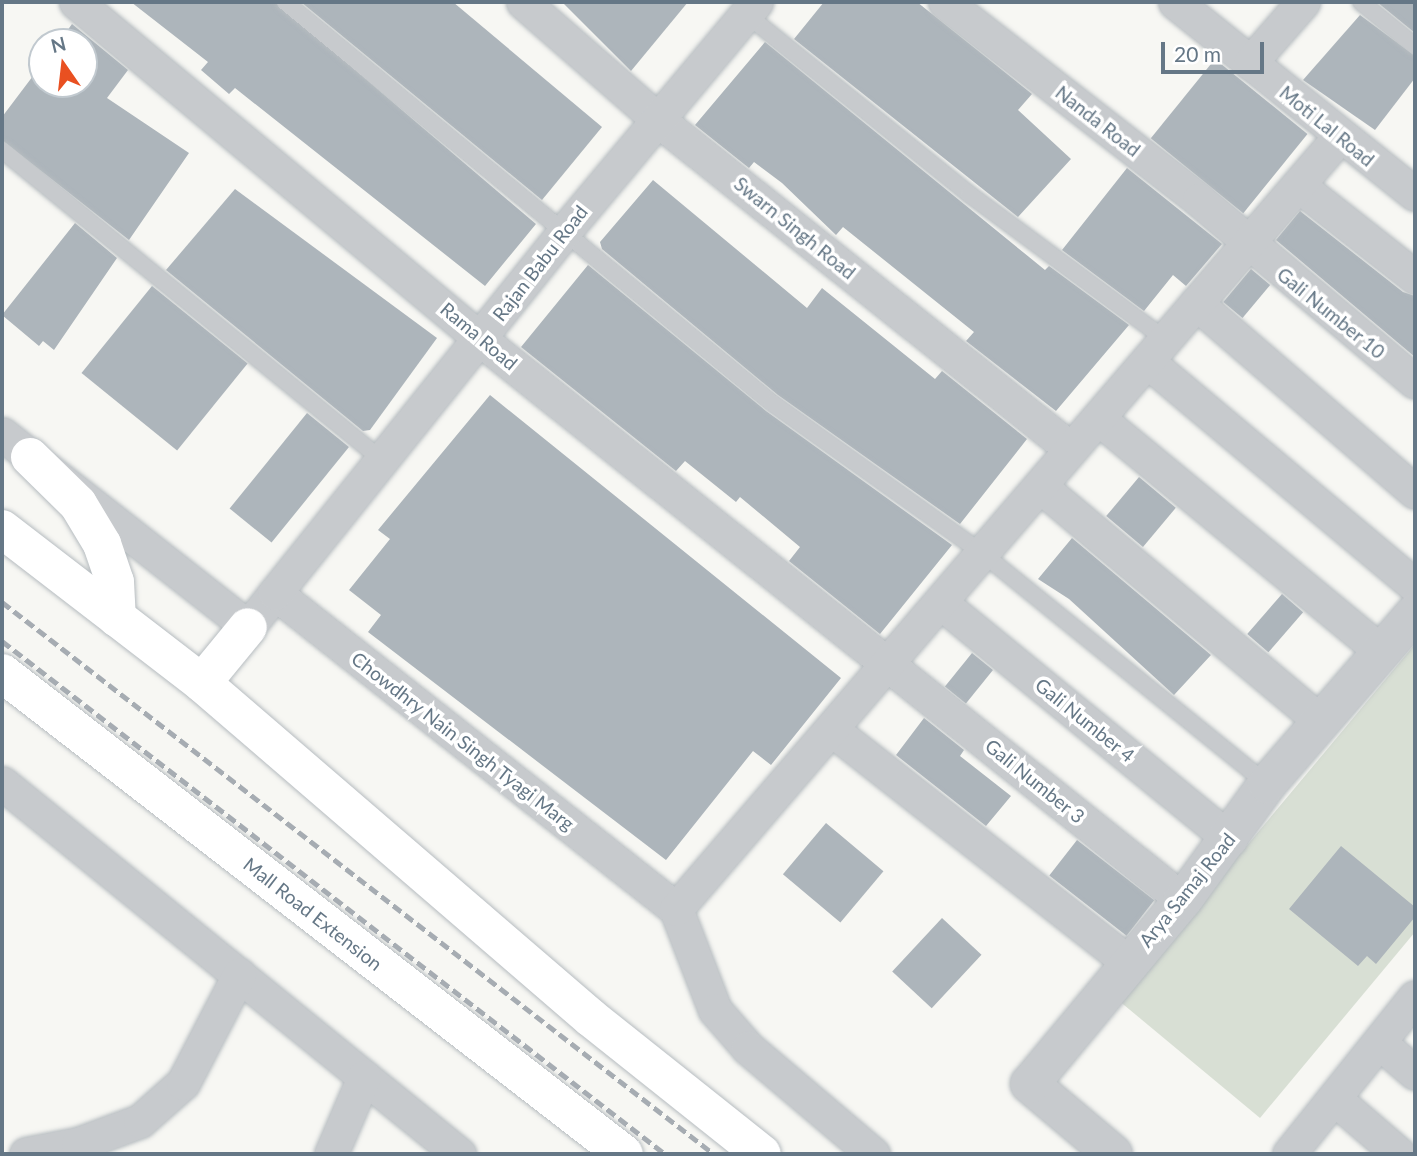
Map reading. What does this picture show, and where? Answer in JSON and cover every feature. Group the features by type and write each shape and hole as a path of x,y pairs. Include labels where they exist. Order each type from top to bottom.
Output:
{"main road":[{"path":"16,446 78,505 102,544 115,582 117,618"},
{"path":"2,529 202,683 591,1018 762,1154"},
{"path":"202,683 248,627"},
{"name":"Mall Road Extension","path":"2,673 624,1154"}],"street":[{"name":"Rama Road","path":"76,2 481,338 888,663"},
{"name":"Swarn Singh Road","path":"523,2 657,119 1071,449"},
{"name":"Nanda Road","path":"945,2 1247,244"},
{"name":"Moti Lal Road","path":"1175,2 1339,137 1415,194"},
{"path":"1250,63 1303,2"},
{"name":"Rajan Babu Road","path":"275,593 384,462 745,6"},
{"path":"873,1154 748,1048 715,1010 687,948 676,909 1339,137"},
{"path":"1298,185 1415,276"},
{"name":"Gali Number 10","path":"1247,244 1415,382"},
{"path":"1196,303 1415,492"},
{"path":"1156,350 1415,586"},
{"path":"1098,418 1381,652"},
{"path":"16,446 248,627 275,593"},
{"path":"1040,486 1321,722"},
{"name":"Chowdhry Nain Singh Tyagi Marg","path":"275,593 676,909"},
{"name":"Gali Number 4","path":"940,602 1230,839"},
{"name":"Arya Samaj Road","path":"1113,1154 1030,1084 1127,961 1182,900 1230,839 1268,784 1415,613"},
{"name":"Gali Number 3","path":"888,663 1182,900"},
{"path":"831,729 1127,961"},
{"path":"2,783 459,1154"},
{"path":"26,1154 78,1144 140,1121 183,1083 239,975"},
{"path":"1289,1154 1414,1001"},
{"path":"1380,1043 1415,1073"},
{"path":"331,1154 364,1077"},
{"path":"1335,1099 1399,1154"}],"lane":[{"path":"285,2 772,403 982,553 1268,784"},
{"path":"1361,2 1415,46"},
{"path":"745,6 1156,350"},
{"path":"2,150 384,462"}],"shaded area":[{"path":"1415,644 1415,932 1260,1118 1118,1000"}],"building":[{"path":"131,2 275,2 536,224 485,286 235,88 229,94 201,70 208,62"},
{"path":"301,2 453,2 602,127 542,200"},
{"path":"562,2 688,2 631,71"},
{"path":"824,2 917,2 1032,94 1018,110 1071,159 1018,217 794,39"},
{"path":"1377,2 1415,2 1415,33"},
{"path":"1360,15 1415,56 1415,78 1375,130 1303,80"},
{"path":"765,42 1045,270 1049,266 1129,325 1056,411 966,341 974,332 843,227 836,235 782,183 754,162 749,168 695,125"},
{"path":"98,45 128,70 107,98 189,153 129,240 2,140 2,117 28,83 28,98 98,98"},
{"path":"1215,59 1307,134 1243,213 1151,138"},
{"path":"1127,168 1222,244 1186,286 1173,275 1144,311 1062,250"},
{"path":"653,180 807,308 822,288 935,379 942,371 1027,439 960,524 778,395 602,249 600,242"},
{"path":"235,189 437,338 370,430 363,431 166,270"},
{"path":"1300,211 1403,292 1415,296 1415,357 1276,240"},
{"path":"75,223 117,258 54,350 43,341 39,346 2,315"},
{"path":"588,265 766,411 952,545 880,634 789,561 800,547 740,497 736,502 685,461 676,471 521,347"},
{"path":"1251,269 1270,285 1243,318 1223,302"},
{"path":"152,286 248,363 177,450 82,373"},
{"path":"490,395 841,678 771,765 753,751 666,860 368,632 381,615 349,590 390,539 378,530"},
{"path":"307,413 349,447 272,543 230,509"},
{"path":"1139,477 1176,508 1143,547 1106,516"},
{"path":"1072,538 1211,655 1174,695 1069,599 1038,579"},
{"path":"1282,594 1303,612 1268,652 1247,634"},
{"path":"972,653 993,670 966,703 945,686"},
{"path":"924,718 964,750 960,756 1011,796 986,826 896,755"},
{"path":"826,823 883,871 840,923 783,874"},
{"path":"1077,840 1154,900 1127,936 1049,875"},
{"path":"1341,846 1415,907 1415,917 1376,964 1367,956 1358,966 1289,909"},
{"path":"942,918 981,955 932,1008 892,971"}],"railway":[{"path":"2,602 714,1154"},
{"path":"2,641 665,1154"}]}
